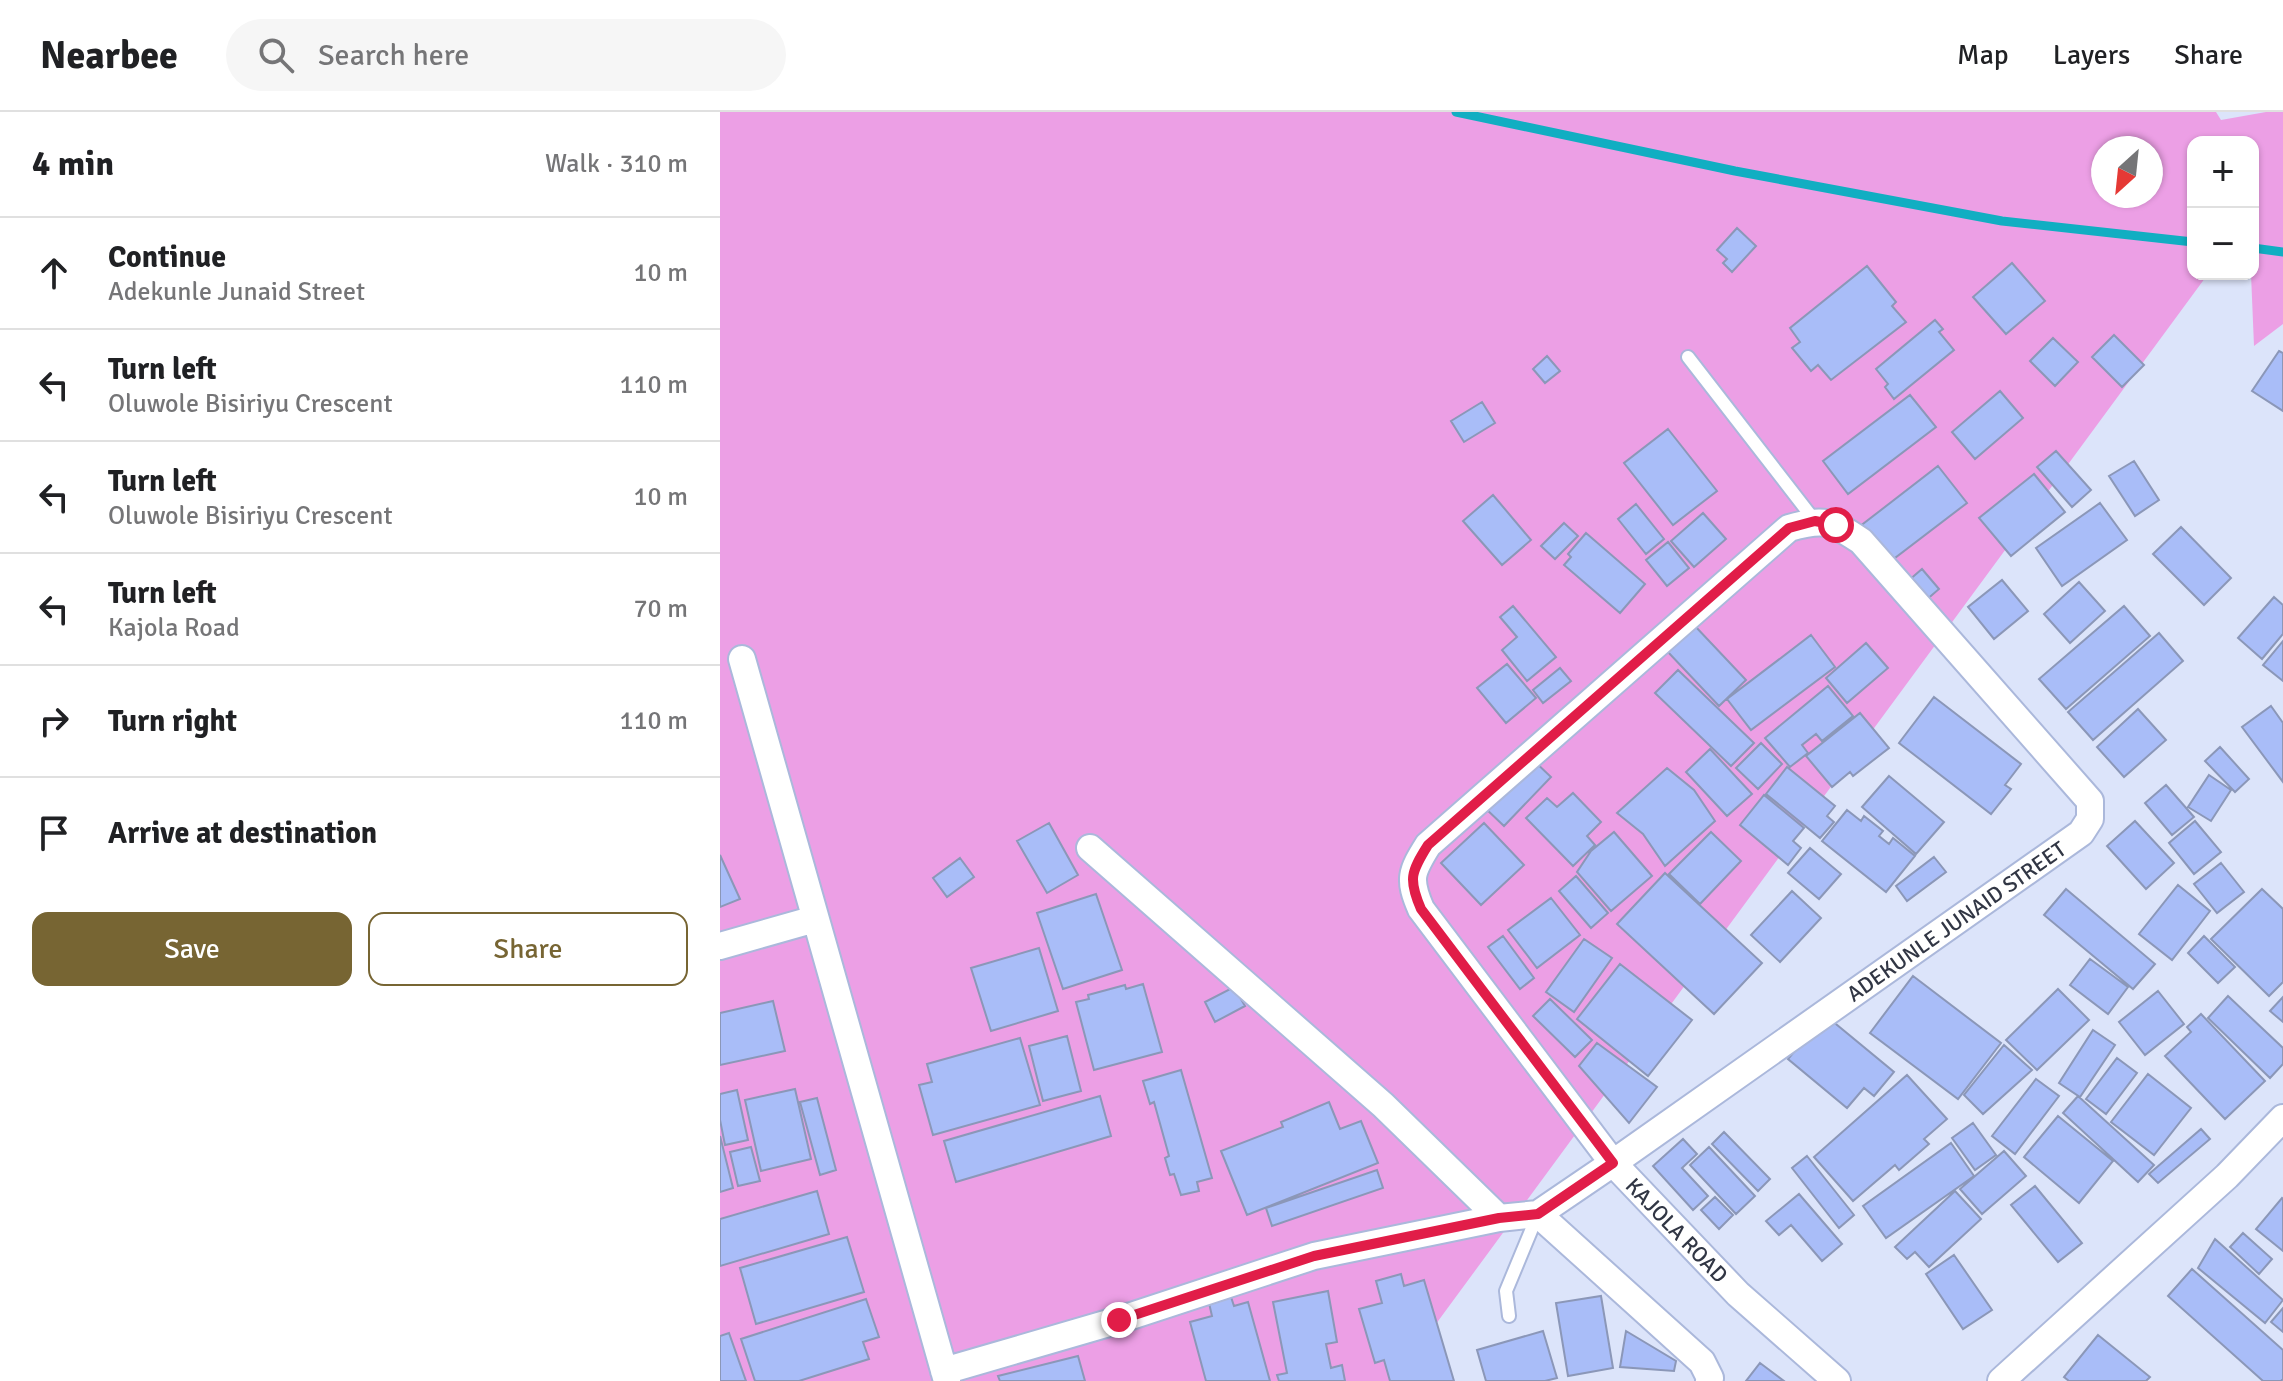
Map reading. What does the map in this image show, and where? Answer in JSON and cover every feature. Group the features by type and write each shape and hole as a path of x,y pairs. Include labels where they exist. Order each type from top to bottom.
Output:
{"street":[{"name":"KAJOLA ROAD","path":"1802,524 1428,845 1414,867 1411,887 1421,909 1613,1163 1738,1294 1837,1381"},
{"name":"ADEKUNLE JUNAID STREET","path":"1538,1214 2067,844 2081,833 2090,819 2090,801 1861,541 1836,525 1802,524"},
{"path":"742,659 945,1376 1314,1256 1499,1218 1538,1214 1702,1362 1709,1381"},
{"path":"1090,848 1383,1105 1499,1218"},
{"path":"720,946 815,919"},
{"path":"2001,1381 2227,1176 2283,1118"}],"lane":[{"path":"1688,357 1802,524"},
{"path":"1509,1316 1506,1291 1538,1214"}],"shaded area":[{"path":"720,112 2216,112 2221,120 2283,112 2283,324 2254,346 2251,280 2259,280 2259,136 2187,136 2187,280 2204,280 1394,1381 720,1381"}],"building":[{"path":"1737,228 1756,246 1732,272 1723,263 1727,259 1717,250"},
{"path":"2012,263 2045,301 2006,334 1973,297"},
{"path":"1867,266 1896,302 1892,306 1906,322 1831,380 1818,365 1811,371 1792,348 1800,342 1790,328"},
{"path":"1935,320 1943,329 1939,332 1954,350 1894,399 1885,387 1888,384 1876,369"},
{"path":"2114,335 2144,365 2122,387 2092,357"},
{"path":"2053,338 2078,362 2055,386 2030,361"},
{"path":"2279,351 2283,353 2283,411 2252,391"},
{"path":"1547,356 1560,371 1545,383 1533,369"},
{"path":"2000,391 2023,418 1975,459 1952,432"},
{"path":"1910,395 1936,427 1848,494 1823,461"},
{"path":"1482,402 1495,423 1464,442 1451,421"},
{"path":"1668,429 1717,491 1673,525 1624,463"},
{"path":"2056,451 2091,490 2072,507 2037,467"},
{"path":"2134,461 2159,500 2135,516 2109,476"},
{"path":"1938,466 1967,503 1887,564 1859,527"},
{"path":"2034,474 2065,512 2011,556 1979,518"},
{"path":"1493,495 1531,540 1502,565 1463,521"},
{"path":"2100,503 2127,540 2062,586 2036,548"},
{"path":"1636,504 1664,539 1646,554 1618,519"},
{"path":"1703,513 1726,539 1694,567 1671,541"},
{"path":"1564,523 1578,536 1555,559 1541,546"},
{"path":"2181,527 2231,578 2204,605 2153,554"},
{"path":"1586,533 1645,584 1620,613 1564,565 1571,557 1568,554"},
{"path":"1668,542 1689,568 1667,586 1646,560"},
{"path":"1922,569 1939,589 1925,601 1908,581"},
{"path":"2002,580 2028,611 1994,639 1968,607"},
{"path":"2079,582 2105,611 2070,643 2044,614"},
{"path":"2274,597 2283,605 2283,634 2262,659 2238,638"},
{"path":"1513,606 1556,657 1527,681 1502,650 1517,637 1500,617"},
{"path":"2124,606 2150,636 2066,709 2039,679"},
{"path":"1694,625 1746,680 1719,706 1667,651"},
{"path":"2159,633 2183,661 2093,740 2068,712"},
{"path":"1811,635 1835,667 1751,730 1727,699"},
{"path":"2283,641 2283,681 2263,665"},
{"path":"1866,643 1888,668 1847,703 1826,678"},
{"path":"1507,664 1536,698 1506,723 1477,688"},
{"path":"1560,668 1571,681 1543,703 1533,690"},
{"path":"1678,670 1754,743 1731,766 1655,693"},
{"path":"1828,686 1853,716 1822,741 1816,734 1802,745 1808,753 1790,767 1765,738"},
{"path":"1934,697 2021,764 2005,785 2011,789 1991,814 1899,743"},
{"path":"2271,706 2283,723 2283,782 2242,727"},
{"path":"2138,709 2166,740 2124,777 2097,747"},
{"path":"1860,713 1889,748 1853,776 1850,772 1832,787 1806,756"},
{"path":"1761,743 1782,764 1758,789 1736,768"},
{"path":"2220,747 2249,779 2235,792 2205,761"},
{"path":"1710,749 1752,794 1727,816 1686,772"},
{"path":"1531,758 1551,777 1504,826 1484,807"},
{"path":"1787,767 1835,806 1827,816 1834,822 1820,838 1766,794"},
{"path":"1667,768 1694,790 1715,821 1665,866 1643,834 1617,813"},
{"path":"2209,775 2231,790 2211,821 2188,807"},
{"path":"1889,776 1944,822 1916,854 1862,807"},
{"path":"2166,785 2194,817 2172,835 2145,803"},
{"path":"1573,793 1601,822 1587,836 1595,845 1573,866 1526,818 1547,798 1557,807"},
{"path":"1764,795 1804,828 1793,841 1801,848 1788,865 1740,825"},
{"path":"1847,810 1861,821 1864,816 1883,831 1879,836 1889,844 1893,838 1915,856 1886,892 1822,841"},
{"path":"2135,821 2174,863 2146,889 2107,846"},
{"path":"2195,821 2221,852 2194,874 2169,843"},
{"path":"1049,823 1078,875 1047,893 1017,841"},
{"path":"1484,823 1524,865 1481,905 1441,863"},
{"path":"1614,832 1652,876 1611,911 1577,872 1591,851"},
{"path":"1711,832 1741,861 1700,904 1669,874"},
{"path":"1810,848 1841,874 1819,899 1788,873"},
{"path":"720,855 740,899 720,907"},
{"path":"1934,857 1946,872 1907,901 1896,886"},
{"path":"960,858 974,877 947,897 933,878"},
{"path":"2221,863 2244,892 2217,913 2194,884"},
{"path":"1665,873 1762,963 1714,1014 1617,924"},
{"path":"1576,876 1608,913 1591,928 1559,891"},
{"path":"2178,885 2210,911 2172,960 2139,934"},
{"path":"2066,889 2155,964 2133,989 2044,915"},
{"path":"2262,889 2283,909 2283,982 2269,996 2211,939"},
{"path":"1792,891 1821,918 1780,962 1751,935"},
{"path":"1096,894 1122,970 1063,989 1037,913"},
{"path":"1551,898 1580,935 1537,968 1508,930"},
{"path":"1503,936 1534,978 1520,989 1488,947"},
{"path":"2204,936 2235,967 2218,983 2188,953"},
{"path":"1584,939 1612,958 1574,1012 1546,992"},
{"path":"1039,948 1058,1011 991,1031 971,968"},
{"path":"2090,959 2128,987 2108,1014 2070,985"},
{"path":"1620,964 1692,1020 1648,1076 1577,1019"},
{"path":"1913,976 2001,1043 1958,1099 1870,1033"},
{"path":"1143,984 1162,1052 1094,1070 1076,1002 1089,999 1088,995 1125,985 1126,989"},
{"path":"1234,987 1245,1006 1215,1022 1205,1002"},
{"path":"2058,989 2089,1020 2037,1070 2006,1040"},
{"path":"2158,991 2184,1024 2145,1055 2119,1022"},
{"path":"2228,996 2283,1048 2283,1064 2270,1078 2208,1018"},
{"path":"2283,997 2283,1022 2270,1011"},
{"path":"1550,999 1592,1040 1575,1057 1533,1016"},
{"path":"773,1001 785,1051 720,1065 720,1013"},
{"path":"2201,1014 2265,1081 2225,1119 2165,1056 2191,1032 2187,1027"},
{"path":"1825,1015 1894,1072 1874,1096 1864,1088 1847,1108 1788,1059"},
{"path":"2093,1030 2115,1045 2080,1097 2059,1083"},
{"path":"1067,1036 1081,1091 1043,1101 1029,1046"},
{"path":"1020,1038 1040,1105 933,1135 919,1085 932,1082 927,1064"},
{"path":"1597,1043 1657,1087 1629,1123 1579,1066"},
{"path":"2004,1045 2032,1070 1983,1114 1964,1095"},
{"path":"2117,1058 2137,1073 2106,1114 2086,1099"},
{"path":"1181,1070 1212,1178 1197,1182 1199,1191 1181,1195 1174,1174 1170,1175 1165,1158 1169,1156 1154,1102 1150,1104 1143,1081"},
{"path":"2148,1074 2191,1108 2154,1155 2111,1122"},
{"path":"1907,1075 1947,1119 1924,1139 1929,1144 1899,1170 1895,1165 1853,1201 1814,1157"},
{"path":"2036,1079 2059,1096 2015,1154 1992,1136"},
{"path":"795,1089 811,1159 761,1171 745,1100"},
{"path":"737,1090 748,1140 725,1145 720,1120 720,1094"},
{"path":"1100,1096 1111,1136 956,1182 944,1141"},
{"path":"2078,1096 2154,1165 2138,1182 2063,1113"},
{"path":"817,1098 836,1170 820,1175 800,1102"},
{"path":"1329,1102 1340,1129 1361,1121 1378,1163 1247,1215 1221,1151 1283,1127 1281,1122"},
{"path":"2058,1116 2113,1161 2079,1203 2024,1157"},
{"path":"1973,1123 1996,1155 1975,1170 1952,1138"},
{"path":"2201,1129 2210,1139 2158,1183 2149,1174"},
{"path":"1724,1132 1770,1179 1758,1191 1712,1144"},
{"path":"720,1136 733,1188 720,1192"},
{"path":"1683,1139 1697,1154 1682,1168 1708,1196 1693,1210 1653,1166"},
{"path":"1951,1143 1974,1176 1886,1238 1863,1206"},
{"path":"751,1147 760,1181 738,1186 730,1152"},
{"path":"1709,1147 1755,1196 1736,1214 1690,1165"},
{"path":"2004,1151 2026,1176 1982,1214 1960,1189"},
{"path":"1807,1156 1854,1215 1839,1228 1792,1168"},
{"path":"1377,1170 1383,1188 1272,1226 1266,1208"},
{"path":"2035,1186 2082,1243 2058,1262 2011,1205"},
{"path":"817,1191 829,1234 720,1266 720,1219"},
{"path":"1955,1191 1981,1219 1929,1267 1915,1252 1907,1259 1895,1247"},
{"path":"1799,1194 1842,1244 1822,1261 1791,1225 1779,1235 1766,1221"},
{"path":"1715,1197 1733,1215 1719,1229 1701,1210"},
{"path":"2283,1199 2283,1251 2256,1229"},
{"path":"2243,1233 2272,1259 2259,1274 2230,1247"},
{"path":"847,1237 864,1292 756,1324 740,1268"},
{"path":"2215,1239 2283,1300 2265,1323 2198,1268"},
{"path":"1954,1255 1992,1310 1963,1329 1926,1274"},
{"path":"2192,1269 2283,1350 2281,1381 2263,1381 2168,1296"},
{"path":"1401,1274 1404,1286 1424,1280 1454,1381 1390,1381 1384,1360 1375,1363 1359,1309 1382,1303 1376,1281"},
{"path":"1328,1291 1337,1342 1326,1344 1331,1368 1342,1365 1345,1381 1279,1381 1277,1375 1287,1373 1273,1302"},
{"path":"1601,1296 1613,1368 1568,1376 1556,1303"},
{"path":"1231,1297 1234,1306 1248,1302 1270,1381 1206,1381 1190,1322 1212,1316 1209,1303"},
{"path":"866,1299 879,1337 863,1342 869,1359 799,1381 755,1381 741,1339"},
{"path":"2283,1308 2283,1332 2271,1322"},
{"path":"1543,1331 1557,1378 1545,1381 1486,1381 1477,1350"},
{"path":"1626,1331 1676,1361 1674,1371 1620,1367"},
{"path":"729,1333 746,1381 720,1381 720,1336"},
{"path":"2098,1335 2150,1377 2146,1381 2069,1381 2064,1377"},
{"path":"1078,1356 1085,1381 1000,1381 998,1376"},
{"path":"1760,1363 1784,1381 1746,1381"}],"waterway":[{"path":"1456,112 1735,171 2002,221 2187,241"},
{"path":"2259,249 2283,252"}],"route":[{"path":"1119,1320 1314,1256 1499,1218 1538,1214 1613,1163 1421,909 1411,887 1414,867 1428,845 1789,528 1815,521 1836,525"}]}
